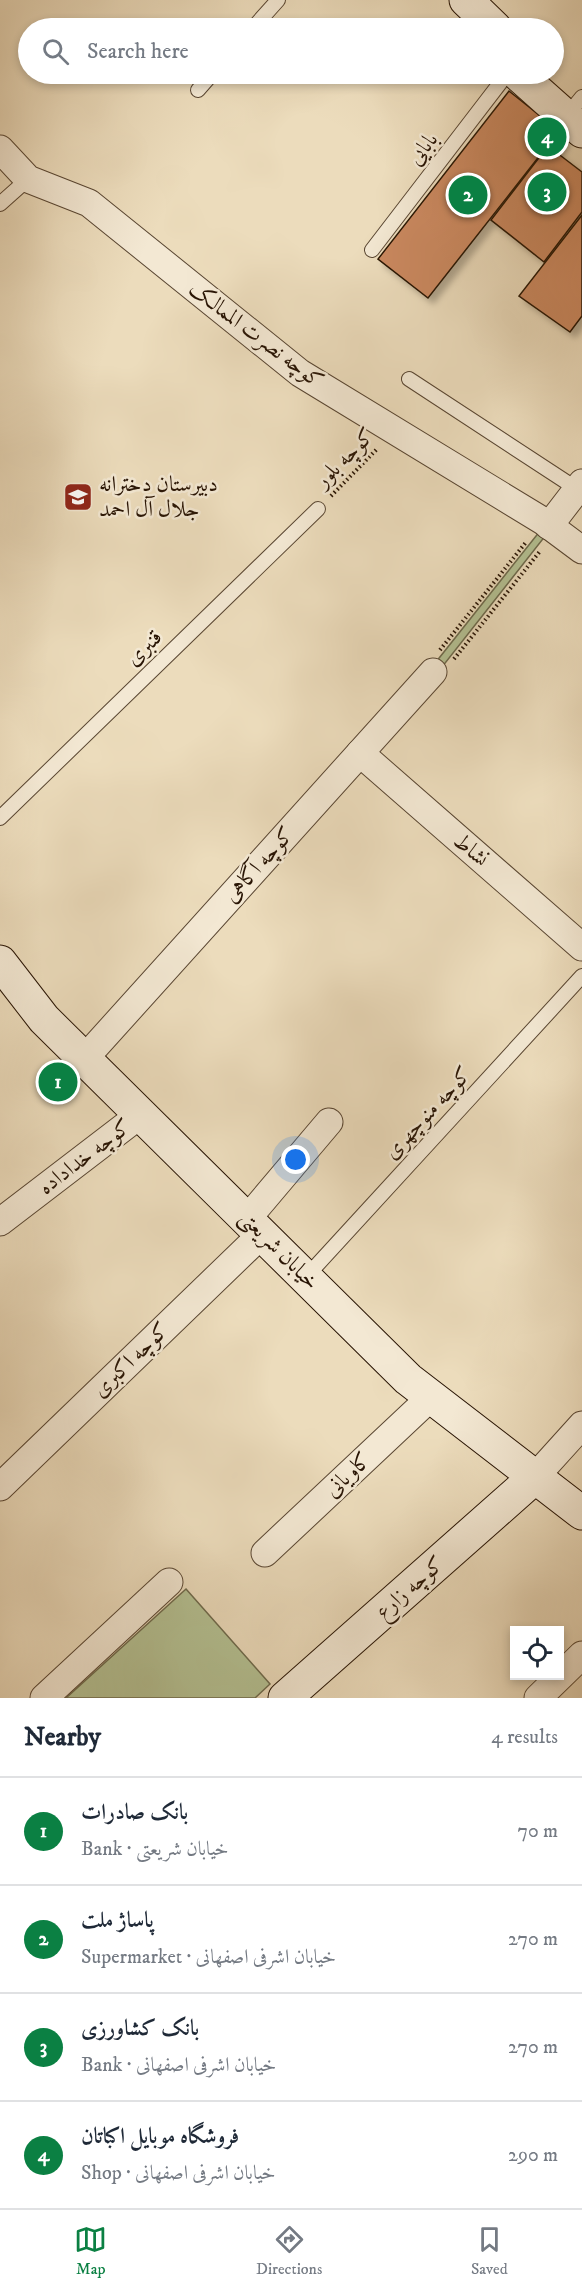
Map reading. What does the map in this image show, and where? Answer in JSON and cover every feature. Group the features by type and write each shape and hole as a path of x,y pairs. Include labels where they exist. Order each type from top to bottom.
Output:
{"main road":[{"path":"445,0 463,18"},
{"path":"466,0 485,18"},
{"path":"534,84 580,113"},
{"path":"550,84 580,113"},
{"name":"خیابان شریعتی","path":"0,962 44,1019 408,1379 582,1513"},
{"name":"کوچه زارع","path":"285,1698 535,1477"}],"street":[{"name":"کوچه نصرت الممالک","path":"0,148 28,179 88,203 300,374 396,430 550,526 582,550"},
{"path":"550,526 580,486"},
{"name":"کوچه آگاهی","path":"85,1058 433,672"},
{"name":"نشاط","path":"360,753 582,947"},
{"name":"کوچه خداداده","path":"0,1222 141,1114"},
{"name":"کوچه اکبری","path":"0,1487 255,1226 329,1122"},
{"name":"کاویانی","path":"265,1553 431,1396"},
{"path":"535,1477 582,1425"},
{"path":"44,1698 170,1582"},
{"path":"538,1698 582,1655"}],"lane":[{"path":"262,18 278,0"},
{"path":"198,90 204,84"},
{"name":"بابایی","path":"372,250 499,84"},
{"path":"0,204 28,179"},
{"path":"409,379 580,486"},
{"name":"قنبری","path":"0,818 318,509"},
{"name":"کوچه منوچهری","path":"306,1277 582,976"}],"path":[{"name":"کوچه بلور","path":"318,509 396,430"},
{"path":"550,526 442,673 433,672 431,662 550,526"}],"green space":[{"path":"540,531 546,535 442,667 436,662"},
{"path":"186,1589 270,1684 255,1698 66,1698"}],"building":[{"path":"509,91 559,131 428,298 378,259"},
{"path":"548,146 582,172 582,212 544,262 491,220"},
{"path":"582,215 582,316 570,332 519,296"}],"place":[{"name":"فروشگاه موبایل اکباتان","path":"547,137"},
{"name":"بانک کشاورزی","path":"547,192"},
{"name":"پاساژ ملت","path":"468,195"},
{"name":"دبیرستان دخترانه جلال آل احمد","path":"78,497"},
{"name":"بانک صادرات","path":"58,1082"}]}
